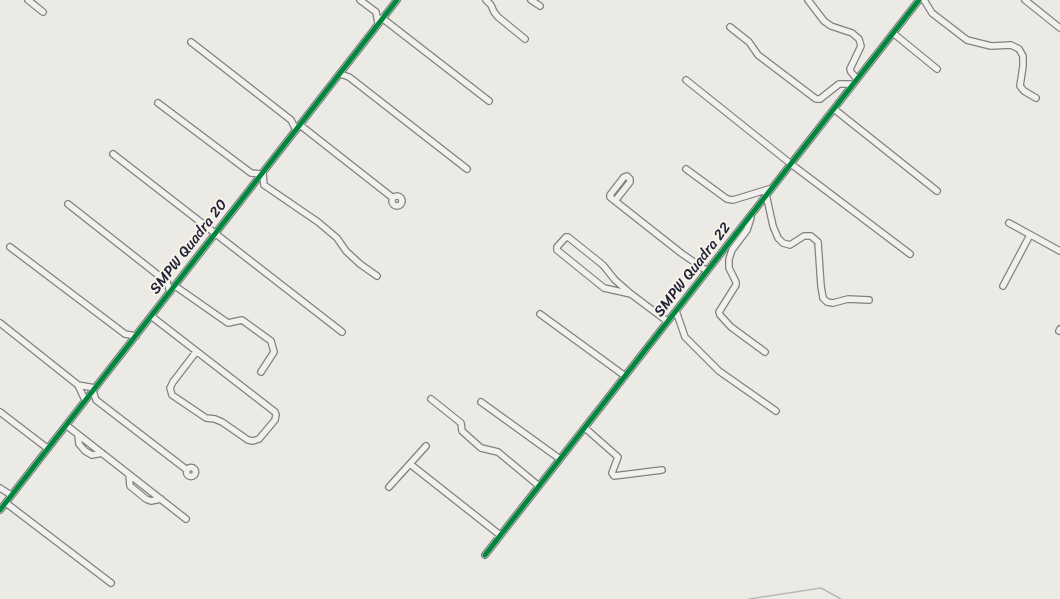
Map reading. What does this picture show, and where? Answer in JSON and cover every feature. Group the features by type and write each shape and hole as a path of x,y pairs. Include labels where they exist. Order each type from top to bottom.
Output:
{"street":[{"path":"28,0 43,12"},
{"path":"360,0 376,12 380,20 489,102"},
{"name":"SMPW Quadra 20","path":"0,510 397,0"},
{"path":"486,0 491,5 498,17 525,39"},
{"path":"531,0 540,6"},
{"path":"808,0 824,21 831,26 852,33 859,39 861,43 860,49 850,69 857,79"},
{"name":"SMPW Quadra 22","path":"485,555 585,428 667,320 676,311 919,0"},
{"path":"924,0 932,13 967,40 991,46 1011,46 1019,49 1023,56 1020,86 1024,91 1036,98"},
{"path":"1025,0 1060,28"},
{"path":"376,12 389,10"},
{"path":"730,27 749,42 758,55 816,99 820,99 839,84 853,84"},
{"path":"893,33 938,69"},
{"path":"191,42 393,198"},
{"path":"345,67 349,77"},
{"path":"340,74 349,77 467,169"},
{"path":"686,80 791,164 910,254"},
{"path":"158,103 251,173 263,173 264,185"},
{"path":"834,109 937,191"},
{"path":"291,120 299,125"},
{"path":"113,154 342,332"},
{"path":"686,169 727,199 733,200 768,192 773,226 778,238 783,243 790,245 804,236 811,236 818,242 823,298 827,302 833,303 848,298 869,300"},
{"path":"251,173 254,184 264,185 318,222 337,238 346,251 360,264 377,276"},
{"path":"615,201 630,182 630,179 627,176 624,177 610,197 615,201 681,253 707,271"},
{"path":"613,191 620,196"},
{"path":"68,204 167,282 176,284 228,323 242,320 271,341 274,352 261,372"},
{"path":"752,214 747,230 732,250 729,259 729,268 736,285 719,312 731,328 765,352"},
{"path":"1009,223 1060,251"},
{"path":"1003,286 1030,235"},
{"path":"631,294 604,288 557,250 557,247 566,237 568,237 603,266 615,280 631,294 667,320"},
{"path":"10,247 125,334 136,336"},
{"path":"167,282 170,292"},
{"path":"676,311 685,337 719,371 776,411"},
{"path":"540,314 625,376"},
{"path":"151,316 275,412 275,420 259,439 253,441 248,440 219,420 206,418 172,395 170,388 173,382 196,352"},
{"path":"0,323 78,385 86,399 96,400 187,470"},
{"path":"125,334 128,346"},
{"path":"78,385 87,386 94,390 96,400"},
{"path":"82,393 87,386"},
{"path":"431,400 461,423 462,431 481,448 498,452 539,486"},
{"path":"481,402 560,459"},
{"path":"0,412 47,448"},
{"path":"66,425 186,519"},
{"path":"585,428 618,457 612,473 614,476 662,470"},
{"path":"389,487 426,446"},
{"path":"410,464 500,535"},
{"path":"129,475 129,483 133,489 151,501 161,500"},
{"path":"0,488 11,495"},
{"path":"6,502 111,583"}],"waterway":[{"path":"749,599 821,588 841,599"}],"cycle path":[{"path":"0,510 397,0"},
{"path":"485,555 919,0"}]}
